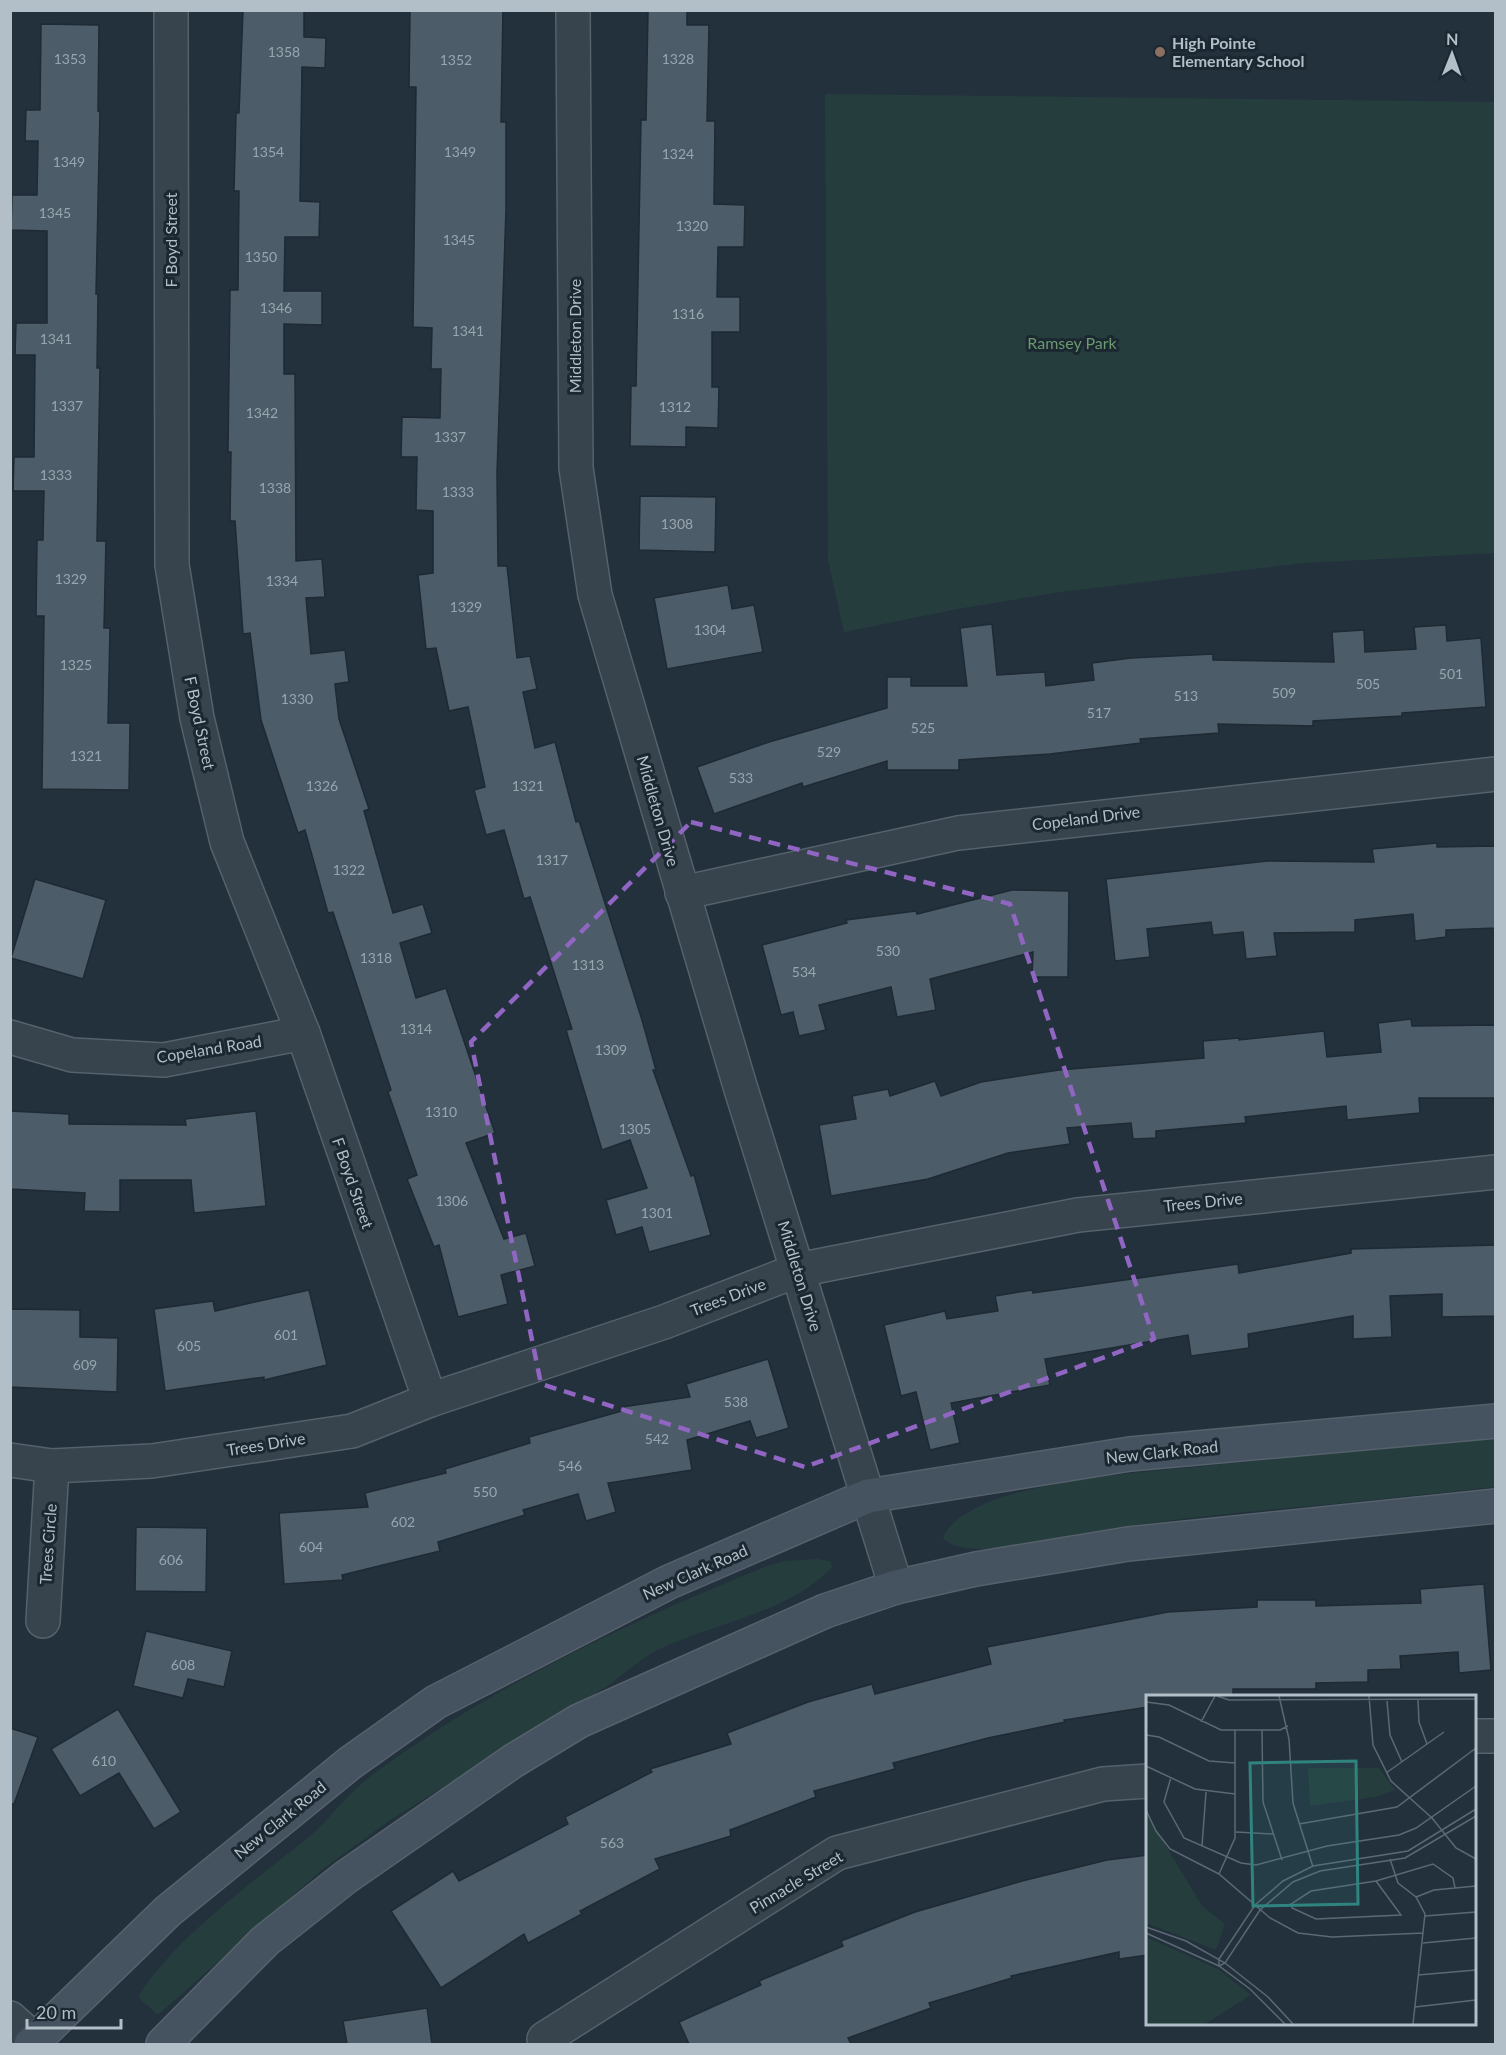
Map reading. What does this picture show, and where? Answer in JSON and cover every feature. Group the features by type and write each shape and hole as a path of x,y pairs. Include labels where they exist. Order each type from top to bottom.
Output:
{"main road":[{"name":"New Clark Road","path":"28,2037 168,1911 350,1763 436,1701 669,1582 868,1496 1130,1454 1496,1421"},
{"path":"163,2044 266,1941 346,1877 513,1761 579,1721 825,1611 896,1587 976,1569 1128,1544 1496,1506"}],"street":[{"name":"F Boyd Street","path":"171,10 171,565 197,718 226,842 303,1033 430,1400"},
{"name":"Middleton Drive","path":"573,10 576,468 596,595 682,893 896,1587"},
{"name":"Copeland Drive","path":"682,893 958,833 1496,774"},
{"name":"Copeland Road","path":"10,1037 72,1055 164,1060 303,1033"},
{"name":"Trees Drive","path":"10,1460 52,1466 152,1461 352,1431 430,1400 655,1325 798,1270 1078,1215 1496,1172"},
{"name":"Trees Circle","path":"43,1621 52,1466"},
{"path":"1476,1736 1496,1736"},
{"name":"Pinnacle Street","path":"545,2042 837,1853 1103,1784 1146,1781"}],"highlighted area":[{"path":"691,822 1010,904 1154,1339 805,1467 541,1384 471,1042"}],"green space":[{"name":"Ramsey Park","path":"825,94 1495,102 1495,553 1304,563 1061,592 963,608 844,632 828,560"},
{"path":"1495,1436 1495,1487 1180,1519 990,1549 954,1545 943,1538 957,1520 981,1505 1024,1491 1052,1485 1138,1473"},
{"path":"817,1559 830,1561 832,1567 796,1595 754,1614 658,1650 609,1685 390,1820 323,1869 158,2015 138,1997 152,1976 191,1934 312,1834 362,1783 417,1743 513,1685 613,1633 767,1566 784,1561"}],"building":[{"path":"243,10 304,10 304,37 326,38 325,68 302,67 300,201 320,202 319,237 285,237 284,291 322,291 322,325 284,324 284,374 295,374 296,561 322,559 325,597 306,598 311,654 345,650 349,682 335,684 339,719 369,809 364,811 393,913 423,904 432,933 400,943 416,998 446,988 495,1133 466,1143 504,1239 526,1233 535,1266 501,1275 508,1304 458,1317 439,1245 434,1247 407,1179 417,1175 388,1092 391,1090 333,912 328,913 305,830 298,833 261,720 250,633 243,634 235,521 230,521 231,452 228,452 230,290 238,290 239,191 234,191 236,113 239,113"},
{"path":"410,10 503,10 501,122 506,122 506,209 497,473 498,566 507,566 517,658 530,656 537,689 523,692 535,748 555,742 576,822 579,821 642,1020 656,1070 653,1070 691,1176 694,1175 711,1235 649,1252 642,1227 616,1235 606,1200 647,1188 630,1140 602,1150 566,1030 572,1029 530,897 524,899 504,830 486,835 474,790 485,787 468,707 449,711 436,648 426,649 418,575 433,573 433,511 416,510 417,457 401,457 402,417 440,418 441,369 431,369 432,328 413,327 416,87 409,87"},
{"path":"648,10 687,10 687,25 709,25 707,121 715,121 714,204 745,205 744,247 718,247 717,297 740,297 740,332 712,332 712,387 719,387 718,428 686,427 686,447 630,446 631,386 636,386 641,120 646,120"},
{"path":"41,24 99,25 98,111 100,111 96,294 98,294 97,368 100,368 97,541 106,541 104,628 110,628 108,723 130,723 129,790 42,789 44,616 36,616 37,540 43,540 44,491 13,491 14,457 34,457 35,355 15,355 16,323 47,323 47,231 11,230 12,195 37,195 38,141 25,141 26,110 40,110"},
{"path":"640,496 716,497 715,552 639,550"},
{"path":"728,585 732,609 754,605 763,652 667,669 654,598"},
{"path":"992,624 997,675 1045,672 1046,686 1094,680 1092,663 1131,658 1213,654 1213,660 1334,662 1332,632 1364,630 1365,652 1416,649 1414,627 1446,625 1447,641 1481,638 1486,707 1402,713 1402,716 1313,721 1313,726 1218,724 1219,733 1140,739 1141,743 1050,754 959,760 959,770 887,770 887,761 803,787 802,783 714,814 697,767 769,742 887,708 887,677 911,677 911,686 967,686 960,628"},
{"path":"1437,843 1437,847 1496,846 1496,928 1446,930 1446,937 1415,941 1413,914 1355,920 1355,932 1274,933 1277,956 1246,959 1243,932 1213,935 1211,922 1147,929 1150,957 1115,961 1106,879 1267,861 1374,862 1372,849"},
{"path":"35,879 106,900 83,979 11,958"},
{"path":"1012,890 1069,891 1068,977 1032,977 1033,952 930,979 936,1010 897,1017 891,987 819,1005 826,1030 799,1036 793,1012 781,1015 762,945 847,923 846,920 916,911 917,914"},
{"path":"1411,1019 1412,1026 1496,1025 1496,1098 1419,1098 1420,1113 1347,1120 1346,1106 1245,1117 1246,1123 1156,1131 1156,1138 1133,1139 1131,1123 1067,1128 1070,1144 1008,1153 928,1179 831,1196 819,1125 856,1119 852,1096 888,1089 890,1096 935,1081 941,1096 981,1082 1059,1070 1204,1058 1203,1041 1239,1038 1239,1040 1324,1031 1327,1057 1381,1052 1378,1023"},
{"path":"10,1111 69,1114 69,1124 186,1125 185,1119 256,1111 266,1206 194,1213 191,1180 120,1180 120,1212 84,1211 85,1193 10,1189"},
{"path":"1496,1245 1496,1316 1442,1317 1442,1294 1390,1296 1392,1337 1353,1339 1353,1316 1248,1334 1249,1348 1191,1356 1188,1335 1045,1359 1050,1385 951,1403 960,1443 930,1450 916,1392 901,1396 884,1325 945,1311 947,1319 998,1311 995,1296 1032,1290 1033,1293 1238,1264 1239,1273 1351,1253 1351,1249"},
{"path":"309,1290 327,1365 264,1380 264,1377 165,1391 154,1309 213,1301 215,1311"},
{"path":"10,1309 80,1310 80,1337 118,1338 117,1392 10,1387"},
{"path":"768,1359 789,1428 756,1438 750,1421 687,1440 692,1470 608,1483 616,1512 586,1521 578,1494 523,1510 525,1515 438,1542 440,1551 342,1575 343,1580 284,1584 279,1513 368,1507 365,1493 446,1473 445,1469 530,1443 529,1437 622,1411 622,1407 690,1397 686,1384"},
{"path":"136,1527 207,1528 206,1592 135,1591"},
{"path":"1484,1584 1491,1670 1459,1673 1458,1652 1400,1656 1401,1669 1368,1670 1368,1682 1316,1683 1316,1689 1233,1689 1233,1695 1146,1695 1146,1707 1064,1720 1065,1722 988,1738 893,1763 895,1769 814,1791 816,1797 730,1830 731,1836 655,1859 660,1869 580,1911 582,1914 528,1943 524,1934 441,1988 391,1911 453,1871 459,1881 568,1824 565,1817 652,1772 650,1769 731,1744 727,1733 808,1702 872,1684 875,1694 991,1664 987,1647 1168,1612 1257,1607 1257,1600 1316,1600 1316,1606 1421,1603 1420,1589"},
{"path":"146,1631 232,1651 224,1687 188,1679 183,1698 133,1686"},
{"path":"118,1709 181,1812 154,1829 119,1773 80,1796 51,1749"},
{"path":"10,1728 38,1737 14,1804 10,1804"},
{"path":"1146,1855 1146,1955 1119,1959 1119,1952 1011,1976 1012,1978 929,2003 931,2008 848,2038 851,2044 689,2044 679,2022 761,1985 759,1981 843,1946 841,1941 915,1912 1022,1881 1107,1860"},
{"path":"427,2008 432,2044 347,2044 343,2021"}],"place":[{"name":"High Pointe Elementary School","path":"1160,52"}]}
